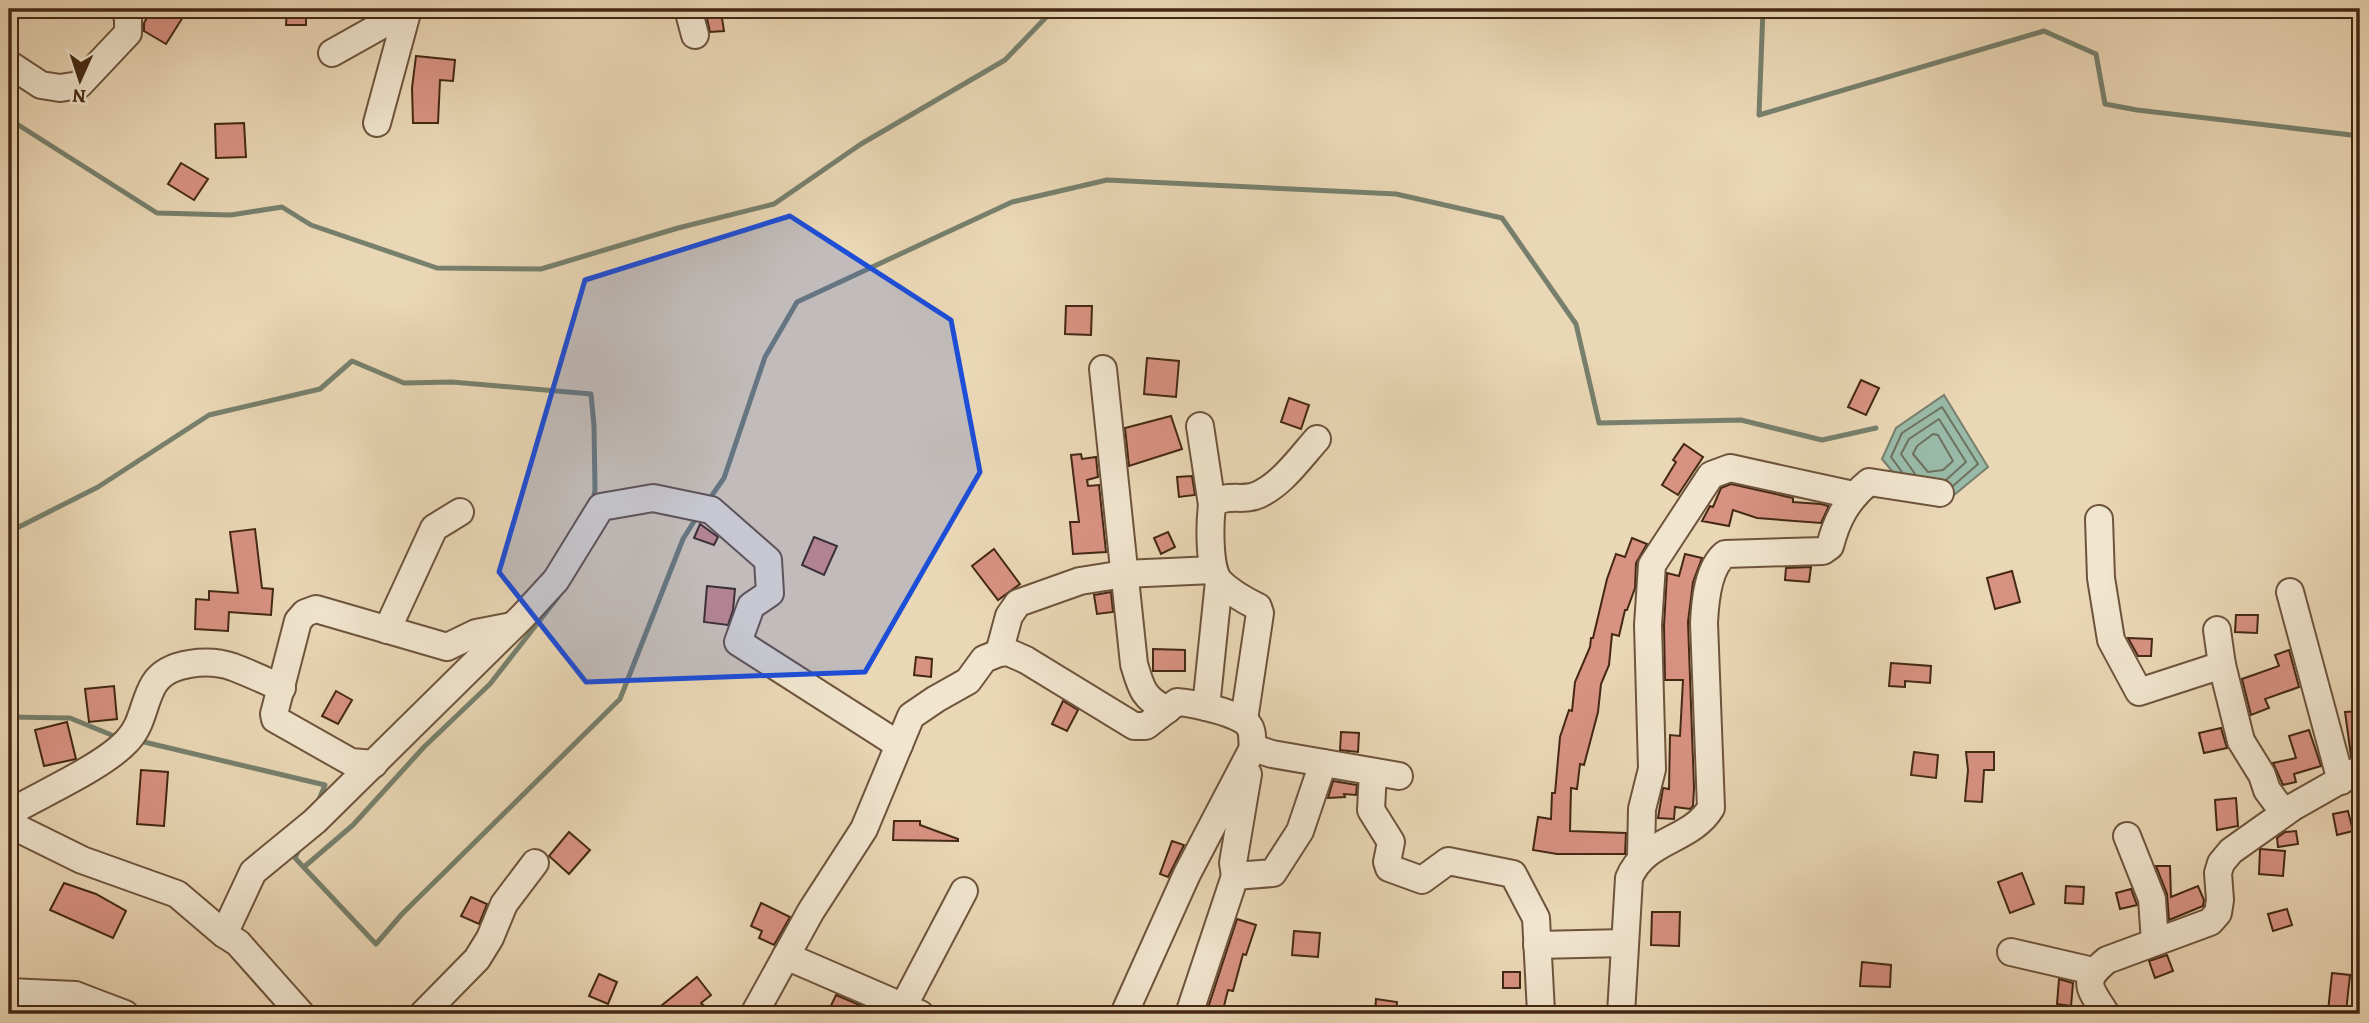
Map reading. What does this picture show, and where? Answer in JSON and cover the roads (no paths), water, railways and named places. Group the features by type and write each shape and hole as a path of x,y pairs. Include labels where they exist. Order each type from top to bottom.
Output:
{"street":[{"path":"9,64 41,85 60,89 79,85 128,33 128,17 124,9"},
{"path":"688,9 695,35"},
{"path":"332,53 407,10"},
{"path":"377,123 407,10"},
{"path":"1103,369 1134,664 1141,689 1152,703 1167,710"},
{"path":"1200,426 1212,505 1216,576 1206,707"},
{"path":"1212,505 1220,498 1254,496 1275,484 1317,439"},
{"path":"1621,1014 1629,878 1641,856 1642,809 1652,769 1648,625 1652,565 1711,475 1730,468 1853,495"},
{"path":"1641,856 1703,821 1711,808 1704,608 1717,561 1725,554 1823,551 1830,546 1836,523 1853,495 1869,482 1940,493"},
{"path":"224,934 253,872 315,821 556,580 580,537 601,507 653,498 711,510 768,560 770,593 751,606 738,642 899,745"},
{"path":"387,630 434,528 460,512"},
{"path":"2099,519 2101,578 2111,640 2139,692 2222,665"},
{"path":"999,653 1009,616 1018,603 1080,581 1124,574 1216,576 1258,607 1260,613 1244,720"},
{"path":"2106,1014 2091,990 2093,971 2107,960 2210,922 2218,913 2218,873 2221,863 2231,851 2284,813 2354,777 2290,592"},
{"path":"374,764 351,762 277,722 274,714 298,621 305,612 316,609 447,647 476,634 512,626"},
{"path":"2217,630 2222,665 2241,741 2262,775 2267,790 2284,813"},
{"path":"754,1014 811,911 864,829 911,716 968,681 984,660 1008,652 1026,660 1134,726 1146,726 1177,702 1206,707 1244,720 1250,727 1252,748 1233,863 1235,876 1189,1014"},
{"path":"9,813 102,761 128,741 141,720 154,684 166,671 202,663 230,666 282,688"},
{"path":"1252,748 1386,774 1371,810 1391,842 1387,862 1389,868 1422,880 1448,861 1513,874 1536,918 1541,1012"},
{"path":"1124,1014 1187,874 1252,748"},
{"path":"1235,876 1273,873 1300,831 1323,763"},
{"path":"9,824 82,860 177,894 238,943 301,1014"},
{"path":"2127,836 2152,899 2155,942"},
{"path":"423,1014 477,959 490,938 504,904 535,863"},
{"path":"786,956 912,1010 964,891"},
{"path":"1537,945 1625,943"},
{"path":"2011,952 2093,971"},
{"path":"9,992 125,1014"}],"water":[{"path":"1944,395 1988,467 1954,495 1916,500 1882,459 1896,428"}],"waterway":[{"path":"9,119 157,213 231,215 282,207 311,225 437,268 541,269 678,228 774,204 861,144 1005,60 1054,9"},
{"path":"1763,9 1759,115 2044,31 2096,54 2105,104 2360,136"},
{"path":"1884,9 1911,15 1925,9"},
{"path":"708,501 724,478 765,357 797,302 1012,202 1107,180 1396,194 1502,218 1576,324 1599,423 1741,420 1822,440 1876,428"},
{"path":"9,532 98,487 209,415 320,389 352,361 404,383 452,382 591,394 594,426 593,500"},
{"path":"300,847 295,858 376,944 402,914 620,699 683,539 698,515"},
{"path":"304,867 353,825 424,747 490,684 558,597"},
{"path":"9,717 70,718 114,736"},
{"path":"144,742 325,785 318,802"}]}
